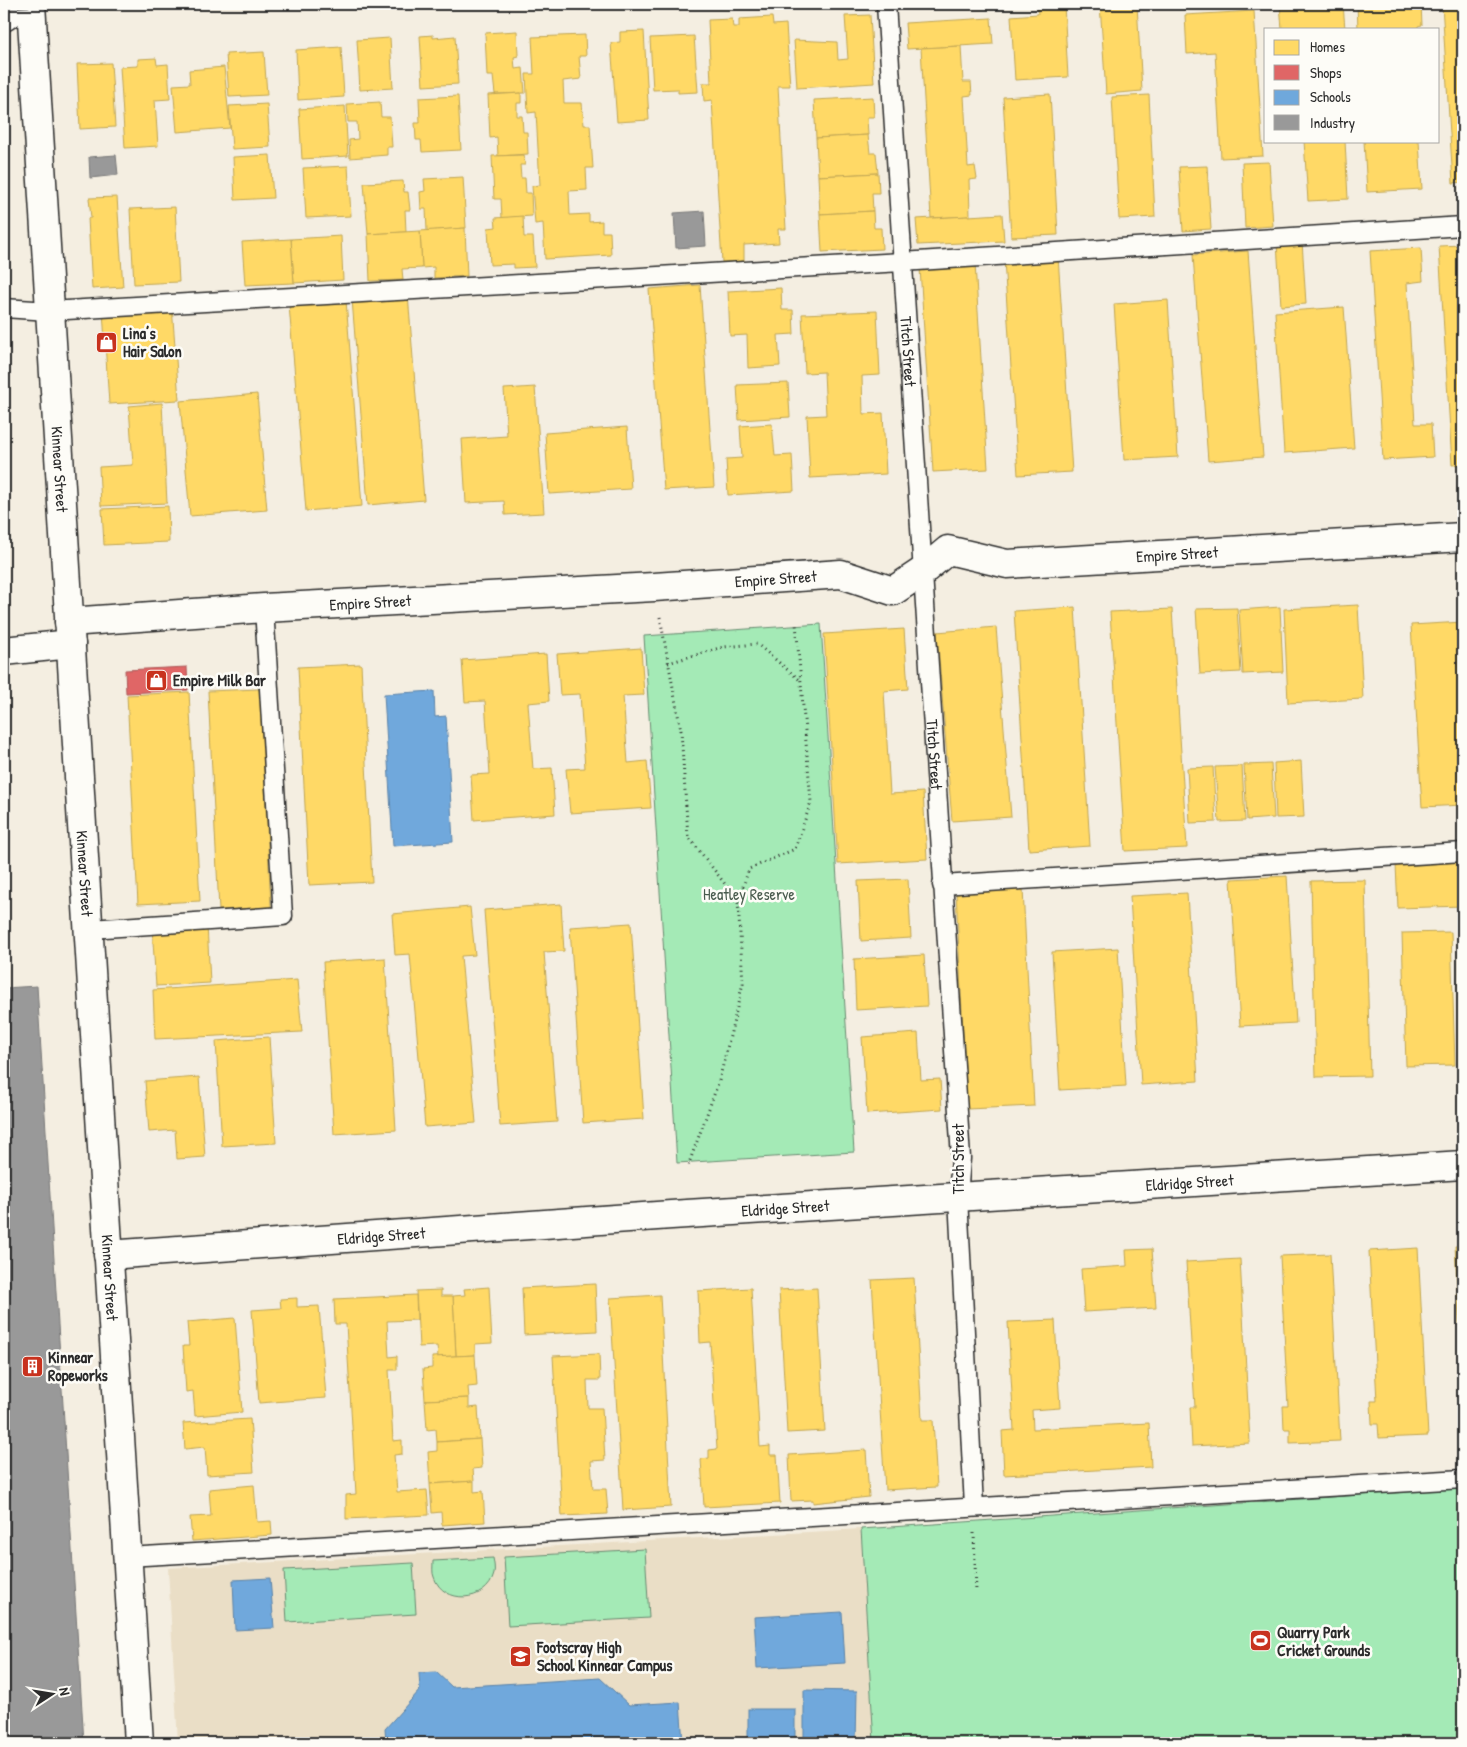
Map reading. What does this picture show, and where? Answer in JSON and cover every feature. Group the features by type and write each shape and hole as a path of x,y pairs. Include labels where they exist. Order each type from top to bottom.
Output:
{"street":[{"path":"4,17 22,4"},
{"name":"Kinnear Street","path":"31,4 49,311 90,929 108,1255 139,1743"},
{"name":"Empire Street","path":"4,651 70,633 264,608 654,587 841,574 893,591 923,571 948,550 1007,564 1463,537"},
{"name":"Eldridge Street","path":"108,1255 958,1197 1463,1166"}],"lane":[{"name":"Titch Street","path":"886,4 961,1158 958,1197 974,1507"},
{"path":"4,308 49,311 902,262 1463,226"},
{"path":"90,929 283,916 264,608"},
{"path":"942,885 1463,852"},
{"path":"128,1557 1463,1479"}],"path":[{"path":"654,587 681,731 688,836 738,901"},
{"path":"688,1166 719,1081 743,983 738,901 749,868 795,849 812,802 796,623"},
{"path":"668,663 723,648 757,644 801,681"},
{"path":"974,1507 976,1592"}],"shaded area":[{"name":"Footscray High School Kinnear Campus","path":"861,1529 874,1743 178,1743 168,1568"}],"green space":[{"name":"Heatley Reserve","path":"821,624 854,1152 677,1163 644,636"},
{"path":"1463,1488 1463,1743 874,1743 861,1529"},
{"path":"645,1549 649,1618 508,1626 504,1557"},
{"path":"493,1558 494,1574 490,1584 483,1591 474,1595 465,1597 455,1596 446,1592 439,1586 433,1575 433,1561"},
{"path":"413,1563 416,1614 287,1622 284,1570"}],"building: Homes":[{"path":"1064,4 1068,77 1015,80 1011,16 1038,14 1037,5"},
{"path":"1100,4 1137,4 1142,91 1106,94"},
{"path":"1280,4 1343,4 1345,28 1282,28"},
{"path":"1357,4 1421,4 1422,25 1418,26 1418,28 1358,28"},
{"path":"1442,4 1463,4 1463,182 1453,183"},
{"path":"1254,11 1263,156 1221,158 1215,52 1187,54 1185,15"},
{"path":"870,15 874,83 797,88 794,40 837,42 838,60 848,59 845,16"},
{"path":"772,17 773,25 786,24 790,86 778,86 786,229 778,229 779,243 744,245 744,261 722,262 712,100 704,101 703,83 711,83 708,20 732,19 733,27 739,27 739,19"},
{"path":"991,18 993,44 907,49 905,23"},
{"path":"517,31 518,56 514,57 515,69 523,68 525,93 495,94 493,76 487,76 485,33"},
{"path":"644,31 649,120 617,122 611,43 620,42 620,32"},
{"path":"433,35 433,38 455,36 458,84 423,86 420,36"},
{"path":"585,35 586,56 579,56 581,79 563,81 564,103 582,103 584,125 590,125 593,168 586,168 587,190 569,191 570,215 589,214 589,222 602,221 602,232 610,232 611,255 545,259 543,223 535,224 532,186 540,185 536,112 528,113 526,74 534,74 532,37"},
{"path":"694,36 698,92 678,93 678,89 653,90 650,38"},
{"path":"390,38 393,88 360,90 357,40"},
{"path":"961,46 963,82 971,82 972,95 964,96 968,167 975,166 977,179 969,180 970,216 931,218 921,48"},
{"path":"341,47 344,97 298,100 296,50"},
{"path":"264,52 267,95 229,97 226,54"},
{"path":"156,58 157,65 168,64 170,99 155,100 158,146 125,148 120,67 138,66 138,59"},
{"path":"111,63 115,127 80,129 77,64"},
{"path":"224,67 230,128 177,132 173,85 190,84 189,70"},
{"path":"521,93 521,103 517,103 517,116 522,116 523,132 527,132 528,154 498,156 497,137 490,138 488,95"},
{"path":"1050,94 1058,235 1011,237 1003,97"},
{"path":"1149,95 1155,217 1119,219 1112,97"},
{"path":"458,96 461,150 422,152 421,140 416,140 415,123 420,123 419,98"},
{"path":"873,97 874,117 867,117 868,135 816,138 814,100"},
{"path":"380,102 381,117 390,117 392,147 387,147 387,155 350,158 349,140 358,139 357,122 348,122 347,104"},
{"path":"267,104 270,147 232,149 229,106"},
{"path":"345,106 348,156 302,159 299,109"},
{"path":"868,135 870,153 876,153 878,173 818,176 816,138"},
{"path":"1304,142 1345,142 1348,199 1308,201"},
{"path":"1364,142 1419,142 1422,189 1367,192"},
{"path":"270,155 273,198 235,200 233,157"},
{"path":"524,155 525,165 520,165 521,178 525,178 526,193 531,193 532,216 502,218 501,199 494,199 492,156"},
{"path":"1269,162 1273,226 1245,228 1242,163"},
{"path":"348,166 351,216 306,218 303,168"},
{"path":"1207,166 1211,229 1183,231 1179,167"},
{"path":"878,173 879,193 872,193 873,211 820,214 818,176"},
{"path":"463,177 466,228 427,231 426,209 421,209 420,192 425,191 424,179"},
{"path":"403,181 404,192 408,192 410,210 405,210 406,232 368,234 364,183"},
{"path":"117,197 123,287 92,289 88,218 91,218 89,198"},
{"path":"175,207 179,282 134,284 130,209"},
{"path":"873,211 874,228 881,228 882,249 822,252 820,214"},
{"path":"1002,214 1004,241 918,245 916,219"},
{"path":"523,216 524,237 533,237 535,267 514,268 514,264 490,265 488,228 496,227 495,218"},
{"path":"465,228 467,276 434,278 434,267 422,268 420,231"},
{"path":"420,231 422,268 402,269 403,280 370,281 368,234"},
{"path":"341,236 343,280 294,283 291,239"},
{"path":"291,239 294,283 245,285 242,242"},
{"path":"1302,241 1306,304 1281,306 1277,243"},
{"path":"1463,245 1463,464 1452,465 1439,246"},
{"path":"1421,248 1423,281 1407,283 1415,424 1431,424 1433,457 1383,460 1370,251"},
{"path":"1248,251 1263,457 1208,461 1193,255"},
{"path":"1058,256 1072,472 1018,475 1004,260"},
{"path":"975,264 988,469 933,472 920,268"},
{"path":"700,285 714,487 664,490 649,289"},
{"path":"781,288 782,310 793,310 794,334 778,335 780,366 748,368 747,335 730,336 728,291"},
{"path":"408,294 424,500 368,505 352,299"},
{"path":"346,300 362,506 306,511 289,305"},
{"path":"1168,300 1178,457 1124,460 1114,304"},
{"path":"172,306 179,400 109,404 103,311"},
{"path":"1344,307 1354,448 1284,453 1275,312"},
{"path":"877,311 880,375 862,376 863,414 883,413 886,474 810,478 807,416 826,415 824,372 805,373 802,314"},
{"path":"788,383 790,417 739,420 737,385"},
{"path":"535,387 544,513 505,515 504,501 466,503 462,439 507,436 504,389"},
{"path":"257,394 267,510 190,516 180,401"},
{"path":"162,403 167,503 101,506 99,467 133,465 129,406"},
{"path":"772,424 775,456 792,455 794,491 728,495 726,459 742,458 740,426"},
{"path":"627,427 631,489 549,494 545,433"},
{"path":"168,506 169,542 104,545 102,509"},
{"path":"1358,605 1363,699 1288,703 1284,609"},
{"path":"1075,607 1090,846 1029,850 1014,611"},
{"path":"1280,607 1283,672 1243,674 1239,610"},
{"path":"1237,608 1241,672 1200,674 1196,609"},
{"path":"1172,609 1187,848 1125,851 1110,612"},
{"path":"1463,622 1463,805 1422,807 1411,625"},
{"path":"996,627 1011,817 952,821 937,632"},
{"path":"904,629 908,689 884,691 890,794 923,792 927,859 838,864 824,634"},
{"path":"641,648 644,695 623,696 628,763 647,761 651,808 570,813 566,769 585,768 580,694 560,695 557,654"},
{"path":"546,654 549,701 528,703 533,769 552,768 555,814 474,820 471,775 490,774 485,701 465,702 462,660"},
{"path":"361,664 372,882 309,885 298,667"},
{"path":"260,689 271,907 219,910 208,691"},
{"path":"189,692 200,901 138,904 127,695"},
{"path":"1301,761 1304,817 1276,818 1274,763"},
{"path":"1271,764 1274,818 1247,820 1244,765"},
{"path":"1242,766 1245,821 1219,822 1215,767"},
{"path":"1213,767 1216,822 1190,823 1187,768"},
{"path":"1463,862 1463,906 1398,908 1396,865"},
{"path":"1287,876 1296,1023 1240,1026 1231,879"},
{"path":"908,879 911,938 861,941 858,881"},
{"path":"1365,880 1370,1076 1316,1077 1311,881"},
{"path":"1023,889 1034,1106 967,1109 956,892"},
{"path":"1187,893 1198,1081 1141,1085 1130,896"},
{"path":"561,904 564,951 544,952 557,1122 500,1126 484,910"},
{"path":"470,907 475,955 461,956 476,1123 425,1127 410,954 395,955 392,914"},
{"path":"631,923 644,1119 583,1123 570,927"},
{"path":"207,924 210,983 156,986 152,927"},
{"path":"1451,932 1455,1065 1406,1066 1402,933"},
{"path":"1118,948 1126,1086 1060,1090 1052,952"},
{"path":"924,955 927,1006 856,1010 854,959"},
{"path":"385,958 396,1130 334,1134 323,962"},
{"path":"297,980 302,1032 155,1039 153,990"},
{"path":"918,1033 921,1080 940,1079 942,1109 867,1114 862,1037"},
{"path":"269,1037 276,1143 222,1146 216,1041"},
{"path":"199,1077 205,1157 177,1159 175,1130 149,1132 145,1081"},
{"path":"1455,1246 1463,1246 1463,1392"},
{"path":"1418,1248 1428,1436 1379,1438 1378,1424 1372,1424 1371,1401 1377,1401 1369,1251"},
{"path":"1152,1249 1156,1308 1084,1312 1081,1269 1127,1266 1126,1250"},
{"path":"1330,1254 1340,1441 1290,1443 1290,1429 1284,1429 1283,1406 1288,1406 1280,1256"},
{"path":"1240,1259 1250,1443 1192,1446 1190,1407 1195,1407 1186,1262"},
{"path":"914,1278 922,1420 933,1420 937,1487 885,1490 872,1280"},
{"path":"595,1284 597,1331 524,1335 522,1288"},
{"path":"489,1287 492,1343 475,1344 475,1355 456,1356 453,1296 465,1295 464,1289"},
{"path":"751,1288 760,1447 770,1446 770,1455 777,1455 780,1503 704,1507 701,1459 709,1458 709,1450 717,1449 710,1342 700,1343 698,1291"},
{"path":"817,1288 825,1431 787,1433 779,1290"},
{"path":"441,1290 441,1296 453,1296 456,1356 438,1357 437,1346 419,1347 416,1291"},
{"path":"416,1295 417,1320 387,1321 389,1357 397,1356 397,1370 389,1370 393,1441 402,1440 402,1454 394,1455 397,1492 427,1490 429,1515 346,1519 346,1495 356,1494 346,1324 335,1324 334,1299"},
{"path":"660,1295 671,1507 623,1510 610,1298"},
{"path":"297,1298 297,1307 319,1306 326,1398 259,1403 252,1310 281,1308 280,1299"},
{"path":"235,1318 242,1412 195,1416 193,1391 186,1392 183,1346 189,1346 187,1322"},
{"path":"1055,1320 1060,1408 1032,1410 1033,1429 1149,1423 1151,1467 1004,1475 1002,1431 1014,1430 1008,1322"},
{"path":"599,1354 600,1380 587,1380 588,1408 602,1408 605,1460 591,1461 593,1489 606,1489 608,1514 562,1516 553,1356"},
{"path":"475,1355 477,1386 468,1387 469,1398 425,1400 423,1369 432,1368 432,1357"},
{"path":"469,1398 469,1408 478,1407 480,1439 437,1442 436,1429 427,1430 425,1400"},
{"path":"250,1419 254,1472 207,1475 205,1447 185,1449 183,1423"},
{"path":"480,1439 482,1468 473,1469 474,1481 430,1484 428,1452 437,1451 437,1442"},
{"path":"866,1450 869,1497 813,1503 813,1500 791,1501 789,1455"},
{"path":"474,1481 474,1492 483,1491 485,1522 442,1525 441,1512 432,1513 430,1484"},
{"path":"254,1485 257,1522 271,1521 272,1535 192,1541 190,1517 211,1516 209,1489"}],"building: Shops":[{"name":"Empire Milk Bar","path":"187,667 188,690 126,693 125,670"}],"building: Schools":[{"path":"434,691 435,717 446,716 453,842 393,846 384,694"},
{"path":"270,1578 274,1628 235,1630 233,1580"},
{"path":"842,1612 845,1663 757,1668 754,1617"},
{"path":"436,1672 452,1687 600,1678 629,1705 680,1702 683,1743 386,1743 385,1729 420,1690 419,1673"},
{"path":"804,1690 857,1691 856,1743 804,1743"},
{"path":"748,1709 795,1709 795,1743 748,1743"}],"building: Industry":[{"path":"116,155 118,175 90,178 89,157"},
{"path":"704,211 706,246 676,248 674,213"},
{"name":"Kinnear Ropeworks","path":"37,986 84,1743 4,1743 4,988"}],"tram line":[{"path":"4,8 76,4"}],"place":[{"name":"Lina’s Hair Salon","path":"107,342"},
{"name":"Empire Milk Bar","path":"157,680"},
{"name":"Kinnear Ropeworks","path":"32,1366"},
{"name":"Quarry Park Cricket Grounds","path":"1261,1641"},
{"name":"Footscray High School Kinnear Campus","path":"521,1656"}]}
